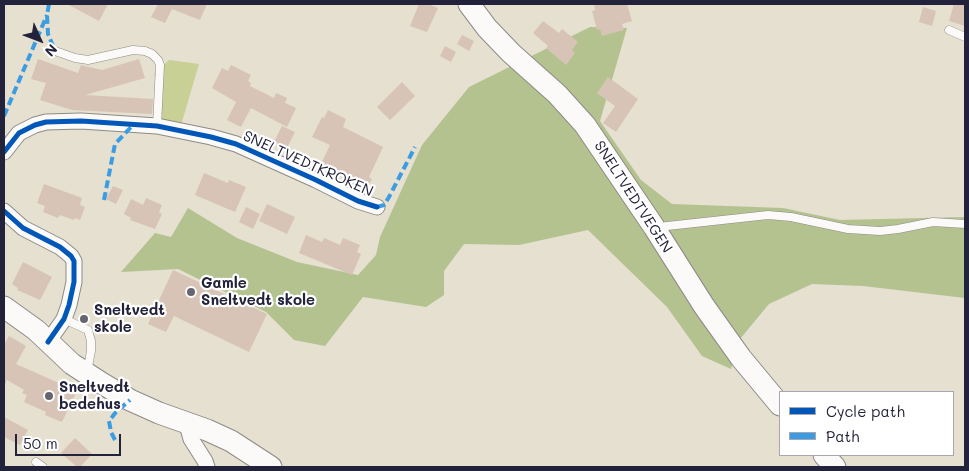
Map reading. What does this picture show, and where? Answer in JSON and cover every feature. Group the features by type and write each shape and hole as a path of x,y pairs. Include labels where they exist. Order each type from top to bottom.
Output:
{"main road":[{"name":"SNELTVEDTVEGEN","path":"469,4 487,28 511,53 557,94 581,120 598,142 714,321 741,358 779,404"},
{"path":"4,307 20,317 72,364 86,374 130,400 208,430 231,441 271,467"},
{"path":"825,456 835,467"}],"street":[{"name":"SNELTVEDTKROKEN","path":"4,152 19,133 35,124 46,122 80,121 157,126 236,144 362,203 377,207"},
{"path":"4,211 23,228 60,247 74,261 74,282 64,318 48,342"},
{"path":"189,423 188,428 191,440 207,467"}],"lane":[{"path":"949,30 965,36"},
{"path":"55,51 74,58 88,60 133,50 152,54 160,65 157,126"},
{"path":"654,227 768,215 791,217 848,229 880,230 933,222 965,224"},
{"path":"64,318 88,330 91,351 86,374"}],"green space":[{"path":"590,27 627,28 600,121 641,180 672,204 783,208 840,220 965,217 965,298 863,286 812,284 769,304 740,339 731,369 702,356 667,307 588,230 519,245 464,244 444,271 444,295 426,307 363,297 325,346 294,340 266,312 178,269 121,272 155,233 171,237 188,208 237,238 297,262 358,275 376,255 380,237 422,145 469,87"},
{"path":"169,60 199,64 179,132 155,129 158,90 154,74"}],"building":[{"path":"67,4 108,4 99,21"},
{"path":"158,4 207,4 200,20 172,9 165,23 151,17"},
{"path":"419,4 428,4 438,8 427,32 410,26"},
{"path":"594,4 627,4 632,21 622,24 624,30 602,36 600,29 597,30 592,11 595,10"},
{"path":"954,4 965,4 965,26 949,21"},
{"path":"923,7 936,11 932,26 919,22"},
{"path":"543,21 559,33 562,29 578,42 572,50 575,53 566,65 546,48 548,46 533,33"},
{"path":"462,35 474,41 469,51 457,44"},
{"path":"445,46 456,52 451,62 440,56"},
{"path":"38,59 78,73 81,65 102,70 139,59 145,78 85,95 153,99 152,114 72,110 40,100 46,83 31,79"},
{"path":"231,65 251,75 248,81 251,83 250,86 274,98 276,93 287,98 285,103 296,108 287,127 251,108 241,127 227,120 236,102 212,88 222,68 228,71"},
{"path":"608,77 638,99 616,132 603,123 615,106 597,93"},
{"path":"402,82 415,96 390,120 377,107"},
{"path":"328,110 346,119 343,127 383,147 369,177 372,179 366,190 349,182 351,179 321,164 330,145 312,137 322,117 324,118"},
{"path":"282,126 295,132 287,148 274,142"},
{"path":"204,173 228,183 229,180 246,187 235,212 195,195"},
{"path":"44,184 82,198 80,205 85,207 80,220 60,215 58,218 43,212 45,206 37,203"},
{"path":"113,186 123,190 116,204 106,199"},
{"path":"146,198 162,205 159,212 162,214 155,229 130,220 131,218 124,214 131,199 143,205"},
{"path":"267,204 295,217 287,234 259,221"},
{"path":"246,207 260,214 253,229 239,222"},
{"path":"306,235 322,242 324,238 340,245 343,238 360,245 357,252 361,254 352,275 299,253"},
{"path":"23,262 52,277 40,300 17,290 18,288 12,284"},
{"name":"Gamle Sneltvedt skole","path":"173,270 267,314 249,352 174,316 166,332 148,324"},
{"path":"9,336 26,346 16,364 77,391 62,422 45,415 46,412 24,402 27,395 22,393 24,390 7,380 4,386 4,345"},
{"path":"4,417 28,430 20,445 4,437"},
{"path":"75,438 92,454 80,467 77,467 61,453"}],"marked path":[{"path":"49,4 47,15 48,34 55,51"},
{"path":"4,116 47,15"},
{"path":"104,200 115,144 133,125"},
{"path":"377,207 384,205 415,147"},
{"path":"115,440 109,421 130,400"}],"cycle path":[{"path":"4,152 19,133 46,122 81,121 157,126 236,144 358,201 377,207"},
{"path":"4,211 23,228 60,247 74,261 74,282 69,305 64,319 48,342"}],"place":[{"name":"Gamle Sneltvedt skole","path":"191,292"},
{"name":"Sneltvedt skole","path":"84,319"},
{"name":"Sneltvedt bedehus","path":"49,396"}]}
